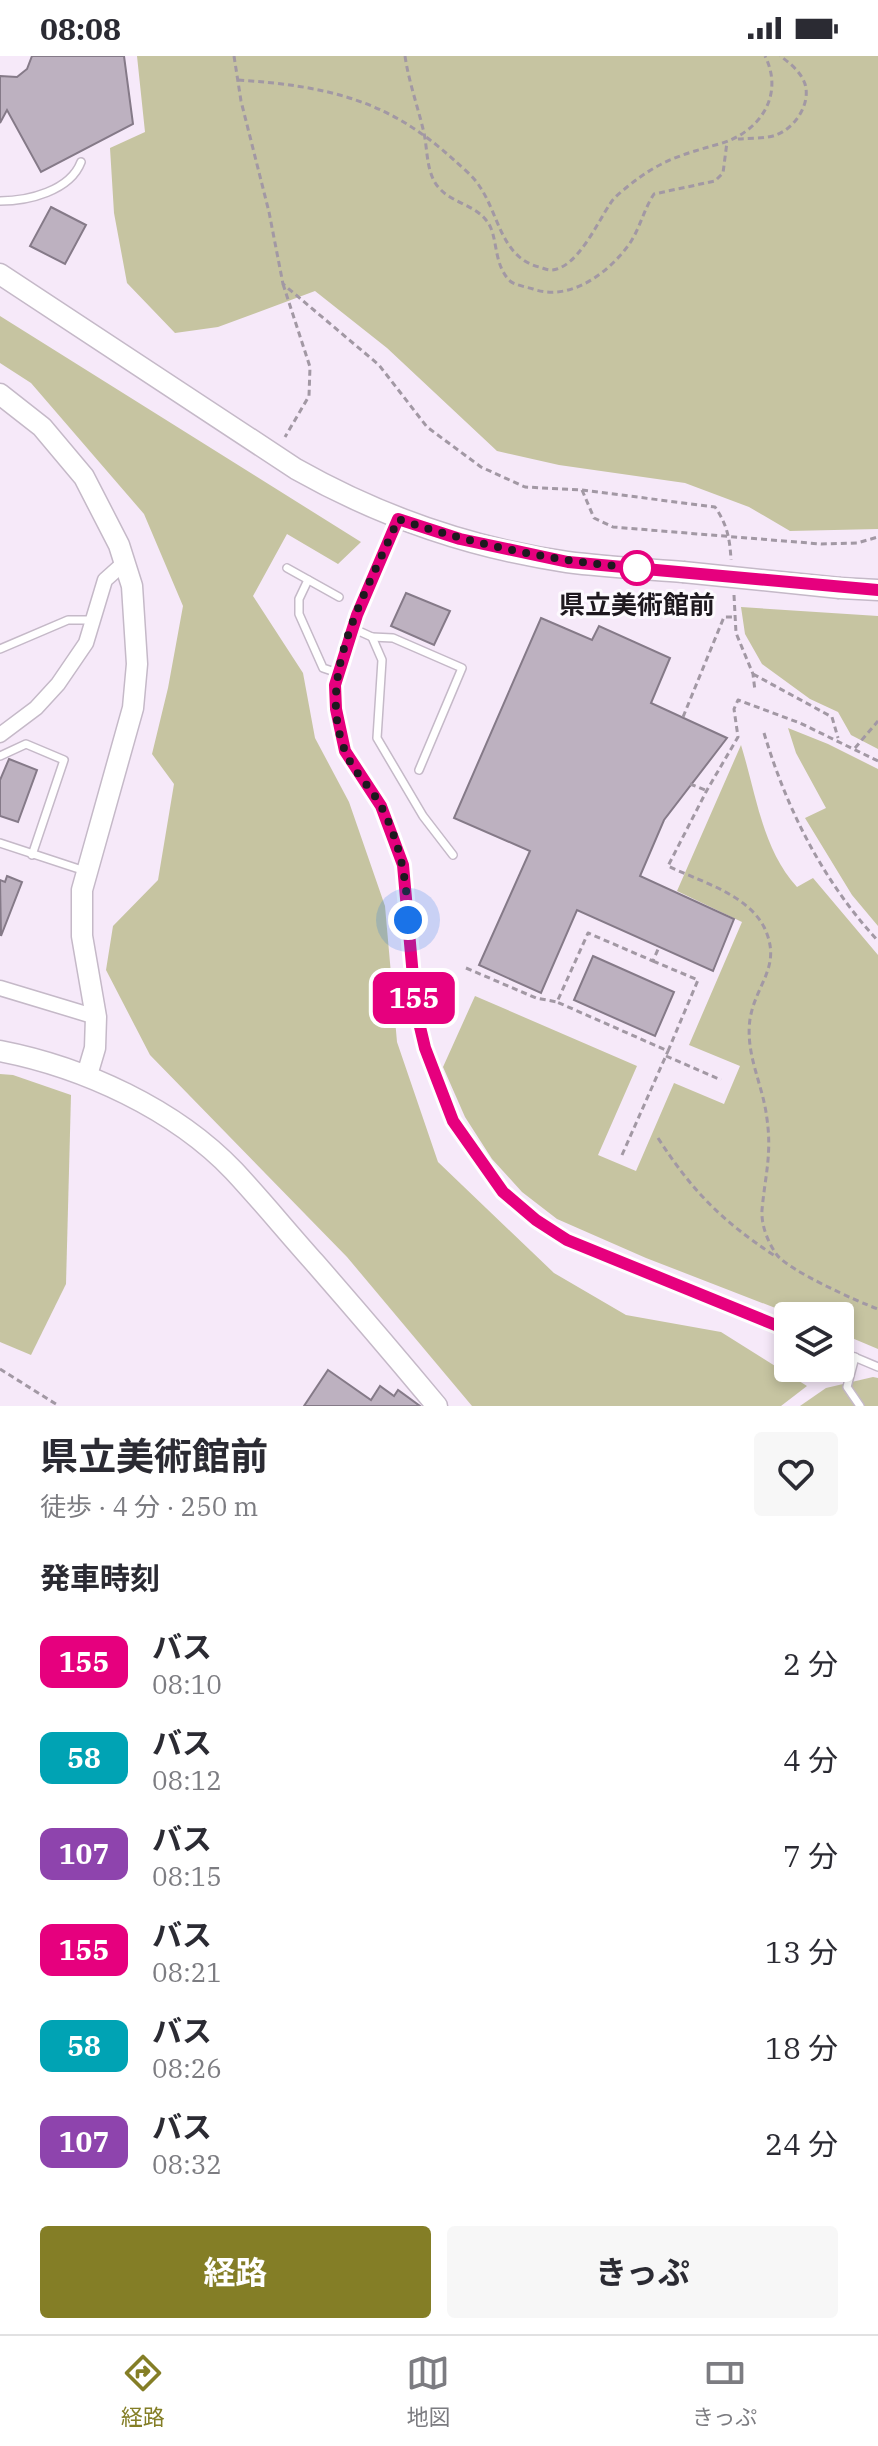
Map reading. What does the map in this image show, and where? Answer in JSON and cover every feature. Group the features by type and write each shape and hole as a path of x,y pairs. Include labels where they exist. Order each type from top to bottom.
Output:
{"street":[{"path":"0,274 296,469 398,519 503,550 568,562 878,590"},
{"path":"0,394 42,427 84,477 119,545 132,586 137,664 133,708 82,890 82,936 96,1017 95,1048 87,1075"},
{"path":"0,735 36,708 58,684 86,643 105,580 124,563"},
{"path":"0,988 96,1017"},
{"path":"0,1051 37,1058 87,1075 150,1107 185,1130 232,1169 437,1406"}],"lane":[{"path":"0,201 42,196 77,173 81,162"},
{"path":"398,519 352,628 335,685 336,709 345,751 381,806 403,865 412,982 425,1048 453,1121 503,1192 536,1220 567,1240 774,1324"},
{"path":"287,568 339,597"},
{"path":"308,580 299,599 299,614 323,668 338,673"},
{"path":"0,649 68,620 93,620"},
{"path":"352,628 372,637 393,638 462,668 419,770"},
{"path":"372,637 382,660 377,738 423,816 453,855"},
{"path":"0,756 26,744 64,760 32,855"},
{"path":"0,843 87,872"},
{"path":"860,1406 847,1387 855,1357 878,1367"}],"path":[{"path":"234,56 283,284 310,367 309,396 285,437"},
{"path":"405,56 413,100 424,133 426,156 437,188 449,198 466,204 486,220 494,233 494,249 511,282 547,295 569,291 586,283 619,257 632,240 644,209 654,194 715,181 723,173 727,142"},
{"path":"238,80 278,83 359,99 424,133 480,186 500,231 515,255 531,265 551,270 567,264 582,248 611,201 649,170 664,160 727,142 751,129 772,91 772,68 765,56"},
{"path":"735,139 777,135 794,124 804,106 805,86 797,69 780,56"},
{"path":"283,284 379,365 427,427 481,467 525,487 582,490 715,507 730,537 732,564"},
{"path":"582,490 594,518 613,527 821,544 857,543 878,537"},
{"path":"733,590 736,633 753,674 755,691"},
{"path":"683,717 724,617 735,617"},
{"path":"753,674 832,717 839,740"},
{"path":"778,1258 766,1236 762,1212 771,1152 767,1115 748,1039 751,1014 771,965 770,943 762,924 750,909 732,896 668,866 738,737 734,709 738,700 839,740 878,761"},
{"path":"855,748 878,721"},
{"path":"764,733 776,775 808,844 833,884 878,941"},
{"path":"690,784 707,790"},
{"path":"557,1002 588,933 698,980 622,1155"},
{"path":"653,961 659,947"},
{"path":"466,968 536,998 557,1002 668,1051"},
{"path":"666,1056 721,1080"},
{"path":"658,1138 692,1187 717,1213 778,1258 832,1289 878,1309"},
{"path":"0,1369 59,1406"}],"shaded area":[{"path":"137,56 878,56 878,529 790,531 749,507 685,483 559,465 497,451 387,348 315,291 218,327 175,333 127,283 114,213 110,148 145,132"},
{"path":"0,316 361,542 338,564 287,534 253,596 303,673 315,738 349,802 385,906 397,1042 438,1162 554,1273 626,1315 721,1332 774,1365 774,1382 801,1382 807,1386 781,1406 472,1406 347,1257 150,1055 106,970 113,926 158,880 174,784 152,754 183,606 144,514 31,383 0,363"},
{"path":"741,607 878,616 878,749 851,735 838,712 810,699 762,664 745,634"},
{"path":"788,728 878,769 878,926 852,895 805,818 826,808 796,753"},
{"path":"741,745 768,838 785,872 797,887 813,878 878,955 878,1349 854,1339 854,1302 774,1302 774,1307 646,1258 557,1219 522,1192 492,1159 465,1117 443,1067 475,996 637,1066 598,1155 636,1171 674,1083 724,1104 740,1066 689,1045 742,922 677,891"},
{"path":"0,1074 13,1075 71,1095 66,1284 31,1355 0,1342"},
{"path":"878,1378 878,1406 800,1406 826,1388"}],"building":[{"path":"32,56 124,56 133,124 41,172 7,110 0,123 0,76 17,77 27,69"},
{"path":"51,207 86,225 65,264 30,246"},
{"path":"406,593 450,611 434,645 391,626"},
{"path":"541,618 592,640 599,626 670,658 651,703 727,738 664,820 640,876 734,919 713,971 577,910 541,993 479,965 530,851 454,818"},
{"path":"9,759 37,770 18,822 0,816 0,780"},
{"path":"7,876 22,882 1,936 0,880 5,882"},
{"path":"593,956 674,992 655,1036 574,1000"},
{"path":"328,1370 371,1400 380,1386 394,1396 398,1390 420,1406 304,1406"}],"bus line":[{"name":"155","path":"774,1324 567,1240 536,1220 503,1192 476,1157 453,1121 425,1048 413,989 403,865 381,806 345,751 336,709 335,685 357,615 398,519 503,550 568,562 878,590"}],"place":[{"name":"県立美術館前","path":"637,568"}],"route":[{"path":"408,920 403,865 394,836 381,806 345,751 336,709 335,685 357,615 398,519 503,550 568,562 637,568"}]}
